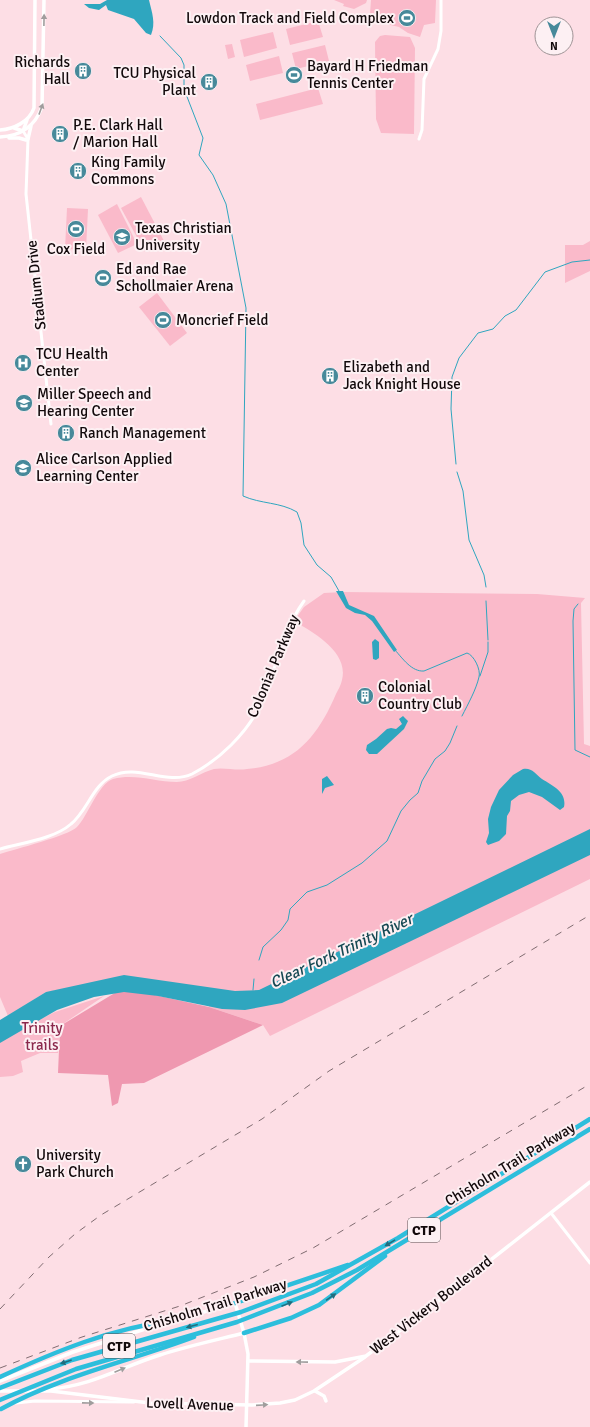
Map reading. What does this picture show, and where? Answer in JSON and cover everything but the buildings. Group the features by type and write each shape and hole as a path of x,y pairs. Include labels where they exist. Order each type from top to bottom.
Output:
{"highway":[{"name":"Chisholm Trail Parkway","path":"0,1388 78,1358 254,1308 316,1284 361,1260 590,1119"},
{"name":"Chisholm Trail Parkway","path":"0,1400 48,1379 97,1362 218,1328 264,1313 307,1295 345,1277 590,1129"},
{"path":"244,1332 291,1318 319,1305 339,1292 394,1248"},
{"path":"235,1302 361,1260"},
{"path":"0,1377 88,1342 133,1328 171,1321"},
{"path":"0,1409 17,1400 72,1379 218,1328"}],"main road":[{"path":"23,131 33,110 35,101 35,0"},
{"path":"0,137 27,140 31,126 39,115 43,102 44,0"},
{"path":"0,130 12,128 29,117"},
{"path":"0,137 12,136 31,126"},
{"path":"12,128 23,131"},
{"name":"West Vickery Boulevard","path":"248,1361 335,1362 366,1356 590,1182"},
{"path":"235,1302 244,1332 248,1361 246,1427"},
{"name":"Chisholm Trail Parkway","path":"0,1381 73,1352 235,1302"},
{"path":"0,1392 56,1389 92,1382 160,1355 244,1332"},
{"name":"Lovell Avenue","path":"139,1402 247,1405 280,1404 295,1400 314,1391 366,1356"},
{"path":"38,1390 139,1402"},
{"path":"314,1391 321,1393 326,1401"}],"street":[{"path":"419,139 422,130 424,79 438,49 441,31 441,0"},
{"path":"23,131 27,140"},
{"name":"Stadium Drive","path":"27,140 26,194 51,424"},
{"name":"Colonial Parkway","path":"0,848 24,843 58,832 70,825 105,780 114,775 134,772 179,777 190,774 216,758 236,739 259,707 286,630 304,601"},
{"path":"551,1213 590,1263"},
{"name":"Lovell Avenue","path":"0,1409 19,1402 35,1401 139,1402"}],"green space":[{"path":"334,0 367,0 366,3 354,9 343,6 344,4"},
{"name":"Lowdon Track and Field Complex","path":"371,0 436,0 435,23 424,25 420,37 408,33 399,27 386,24 378,17 370,14"},
{"path":"318,21 323,37 290,45 286,29"},
{"path":"273,32 277,48 244,57 240,40"},
{"path":"380,36 410,37 415,48 414,134 381,133 376,119 375,42"},
{"path":"232,44 235,57 228,59 225,45"},
{"path":"325,45 329,61 296,69 292,53"},
{"path":"279,56 283,73 250,81 246,65"},
{"path":"318,88 323,104 260,120 256,104"},
{"path":"141,197 164,241 145,252 121,208"},
{"path":"117,204 137,244 118,253 98,215"},
{"name":"Cox Field","path":"67,208 88,209 86,250 65,249"},
{"path":"590,241 590,271 565,283 565,245 583,245"},
{"name":"Moncrief Field","path":"157,293 187,333 170,346 139,307"},
{"name":"Colonial Country Club","path":"324,593 537,594 585,598 581,603 584,744 590,746 590,879 270,1036 263,1025 209,1007 211,988 46,992 8,1016 0,997 0,854 72,831 81,822 98,793 108,782 113,779 121,777 137,777 169,782 182,782 214,769 243,769 264,766 279,762 292,755 313,735 321,723 340,686 343,670 335,652 328,644 311,631 294,621 304,607"},
{"name":"Trinity trails","path":"104,996 60,1026 58,1053 40,1053 21,1061 23,1072 13,1076 0,1077 0,1039 55,1012"}],"shaded area":[{"path":"123,988 209,1007 263,1025 144,1083 122,1084 118,1103 112,1106 108,1075 58,1073 60,1026"}],"water":[{"path":"107,0 149,0 153,22 151,35 146,33 134,19 108,10 106,5 99,10 89,8 84,4 100,4"},
{"path":"336,591 343,591 349,605 374,616 397,650 394,652 372,621 365,615 355,613 346,608"},
{"path":"375,639 379,642 379,658 376,660 373,659 372,642"},
{"path":"403,716 408,721 404,729 377,754 369,754 366,750 367,745 387,729 396,729 402,724 399,719"},
{"path":"523,769 531,770 555,787 563,797 564,807 560,810 542,797 529,792 519,795 511,801 510,811 507,816 506,834 499,841 488,845 486,842 489,833 488,819 491,807 499,790 513,775"},
{"path":"327,776 334,785 325,788 322,794 322,779"},
{"path":"590,829 590,855 282,1003 245,1010 222,1009 158,996 124,992 94,997 57,1010 0,1043 0,1020 46,992 124,975 235,991 259,990"}],"waterway":[{"path":"160,36 181,58 184,65 184,89 203,138 199,155 213,175 226,204 246,308 243,496 250,499 284,506 297,512 301,523 304,545 317,565 331,577 339,591"},
{"path":"456,464 451,409 452,377 459,358 478,333 493,329 505,316 516,310 545,272 572,262 590,260"},
{"path":"457,472 463,491 469,540 484,575 486,587"},
{"path":"486,601 488,640"},
{"path":"578,604 574,609 573,621 575,750 590,757"},
{"path":"480,676 488,652 488,642"},
{"path":"395,650 408,664 420,671 424,671 467,653 470,654 478,667 479,677 474,692 462,716"},
{"path":"259,960 263,947 281,930 288,920 290,909 307,892 327,885 362,863 387,841 401,811 418,793 422,781 435,759 445,751 457,726"},
{"path":"253,990 254,979"}],"railway":[{"path":"0,1309 49,1257 75,1234 101,1215 262,1119 329,1071 590,915"},
{"path":"0,1368 82,1337 180,1306 254,1277 313,1248 590,1084"}],"place":[{"name":"Lowdon Track and Field Complex","path":"407,18"},
{"name":"Richards Hall","path":"83,71"},
{"name":"Bayard H Friedman Tennis Center","path":"294,75"},
{"name":"TCU Physical Plant","path":"209,82"},
{"name":"P.E. Clark Hall / Marion Hall","path":"60,134"},
{"name":"King Family Commons","path":"78,171"},
{"name":"Cox Field","path":"76,229"},
{"name":"Texas Christian University","path":"122,237"},
{"name":"Ed and Rae Schollmaier Arena","path":"103,278"},
{"name":"Moncrief Field","path":"163,320"},
{"name":"TCU Health Center","path":"23,363"},
{"name":"Elizabeth and Jack Knight House","path":"330,376"},
{"name":"Miller Speech and Hearing Center","path":"24,403"},
{"name":"Ranch Management","path":"66,433"},
{"name":"Alice Carlson Applied Learning Center","path":"23,468"},
{"name":"Colonial Country Club","path":"365,696"},
{"name":"University Park Church","path":"23,1164"}],"water label":[{"name":"Clear Fork Trinity River","path":"341,950"}]}
